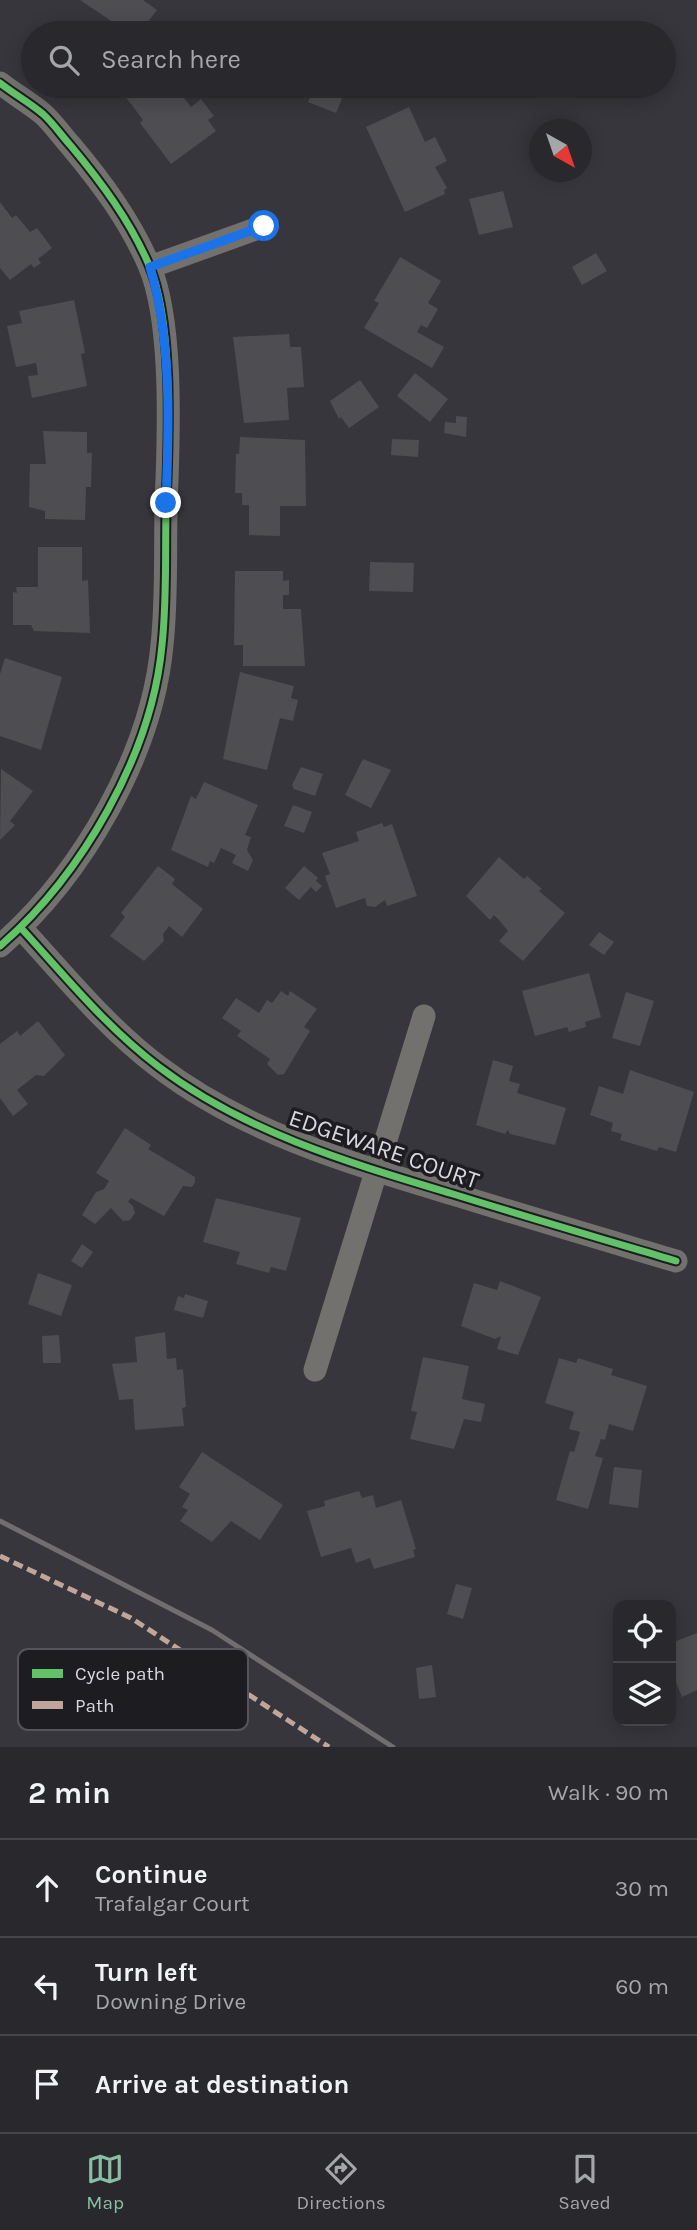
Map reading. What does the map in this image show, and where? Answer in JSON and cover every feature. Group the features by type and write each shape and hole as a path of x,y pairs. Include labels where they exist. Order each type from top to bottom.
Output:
{"street":[{"path":"0,83 45,116 119,206 150,267 159,300 167,392 167,576 162,647 148,711 121,783 103,818 62,879 21,928 0,946"},
{"path":"150,267 264,226"},
{"name":"EDGEWARE COURT","path":"21,928 108,1023 157,1066 200,1095 317,1153 676,1261"},
{"path":"315,1370 425,1016"}],"building":[{"path":"80,0 143,0 157,10 148,21 111,21"},
{"path":"126,98 184,98 191,107 201,99 214,116 208,120 216,131 171,164 140,123 143,120"},
{"path":"310,98 342,98 336,113 308,102"},
{"path":"409,107 425,142 435,137 447,161 435,167 447,188 444,190 445,194 405,212 366,127"},
{"path":"503,191 513,227 479,235 469,199"},
{"path":"0,202 12,218 16,215 30,232 37,228 52,248 38,259 41,263 34,268 31,264 10,280 0,268"},
{"path":"596,253 607,271 582,285 572,267"},
{"path":"400,257 441,281 428,303 438,309 427,328 421,325 417,332 444,347 432,368 364,328 379,303 374,301"},
{"path":"74,300 85,353 81,354 87,386 32,398 28,376 38,375 36,363 16,367 7,326 22,323 19,311"},
{"path":"289,334 290,347 301,347 304,387 287,388 289,420 244,423 233,337"},
{"path":"415,373 448,399 430,422 397,396"},
{"path":"360,380 379,407 349,428 341,417 339,419 330,401"},
{"path":"456,416 467,417 466,437 444,433 445,422 456,423"},
{"path":"43,431 87,432 87,453 92,453 91,487 86,487 85,520 45,519 45,511 29,507 30,464 46,464"},
{"path":"240,437 305,440 306,506 280,506 280,536 249,535 249,505 242,505 242,493 235,493 236,454 239,454"},
{"path":"392,439 419,440 418,457 391,455"},
{"path":"38,547 82,547 82,581 88,580 90,633 34,631 31,625 13,625 13,592 17,593 16,587 38,587"},
{"path":"370,562 414,563 413,592 369,591"},
{"path":"235,571 283,571 283,581 289,580 289,595 283,595 283,609 301,609 305,666 243,666 243,645 234,645"},
{"path":"5,658 62,677 41,750 0,736 0,674"},
{"path":"240,672 294,686 291,698 298,700 293,721 280,718 267,770 223,759"},
{"path":"363,759 391,770 371,808 345,795"},
{"path":"301,767 323,774 315,796 294,789 292,785"},
{"path":"1,769 33,791 10,821 15,825 0,840"},
{"path":"204,782 258,805 245,835 251,837 247,850 253,860 248,871 232,863 236,855 221,848 214,863 210,861 208,867 171,850 191,796 196,799"},
{"path":"293,805 312,812 304,833 284,826"},
{"path":"382,823 384,827 392,824 417,896 387,906 385,900 375,907 367,906 365,898 336,908 325,876 330,874 322,853 359,841 356,832"},
{"path":"499,857 524,879 527,876 542,889 539,891 565,913 523,961 499,941 508,931 499,920 494,915 490,920 466,896"},
{"path":"158,866 175,879 172,884 203,909 182,937 169,926 163,934 164,941 144,961 110,936 125,917 121,913"},
{"path":"304,866 318,878 316,881 322,886 316,892 311,887 299,900 285,888"},
{"path":"599,932 614,942 604,955 589,945"},
{"path":"589,973 601,1017 585,1022 586,1027 569,1032 567,1027 535,1036 522,991"},
{"path":"281,991 288,996 290,991 317,1009 304,1027 310,1031 284,1074 278,1075 267,1064 270,1059 237,1036 241,1031 222,1018 236,998 259,1013 267,1000 272,1003"},
{"path":"626,992 654,1001 640,1046 612,1038"},
{"path":"38,1021 65,1055 44,1076 36,1075 17,1090 28,1104 13,1116 0,1098 0,1044 17,1031 20,1036"},
{"path":"493,1060 513,1066 509,1081 520,1084 517,1093 566,1108 555,1145 510,1134 508,1130 505,1134 476,1125"},
{"path":"630,1070 694,1092 676,1152 659,1147 657,1151 620,1140 622,1134 611,1131 613,1123 590,1115 599,1086 623,1094"},
{"path":"125,1128 151,1145 148,1149 195,1177 195,1182 192,1187 183,1186 164,1216 131,1198 128,1202 135,1213 130,1220 123,1221 111,1208 95,1224 82,1215 96,1192 104,1189 109,1181 96,1173"},
{"path":"216,1198 301,1218 286,1271 271,1267 269,1273 236,1264 240,1252 203,1242"},
{"path":"82,1244 93,1252 82,1268 71,1261"},
{"path":"38,1273 72,1285 61,1316 28,1304"},
{"path":"500,1281 541,1297 518,1355 497,1349 501,1336 495,1339 461,1326 474,1283 497,1290"},
{"path":"185,1294 208,1301 203,1318 174,1310 178,1296 184,1298"},
{"path":"165,1332 167,1359 176,1358 177,1370 183,1369 186,1407 182,1408 184,1426 135,1430 133,1399 119,1400 112,1364 137,1362 135,1337"},
{"path":"59,1335 61,1363 43,1363 42,1336"},
{"path":"423,1357 469,1366 462,1399 485,1404 481,1422 464,1419 454,1449 410,1439 417,1412 411,1411"},
{"path":"559,1358 576,1363 578,1358 613,1369 611,1375 647,1386 633,1431 609,1424 605,1440 601,1439 595,1456 603,1458 588,1509 556,1500 570,1451 574,1452 580,1432 569,1429 574,1412 545,1403"},
{"path":"202,1452 283,1505 260,1540 231,1521 212,1542 180,1521 188,1510 182,1507 190,1494 179,1487"},
{"path":"614,1467 642,1470 638,1508 609,1504"},
{"path":"359,1491 362,1498 373,1495 376,1508 401,1500 416,1549 413,1550 415,1557 374,1569 370,1558 356,1563 351,1548 321,1557 307,1511 325,1506 324,1501"},
{"path":"456,1584 472,1588 463,1619 447,1614"},
{"path":"697,1633 697,1690 682,1697 676,1682 676,1641"},
{"path":"432,1665 436,1697 419,1699 416,1668"}],"railway":[{"path":"0,1521 212,1630 241,1649"},
{"path":"248,1653 393,1747"}],"marked path":[{"path":"0,1556 131,1618 179,1649"},
{"path":"248,1694 329,1747"}],"cycle path":[{"path":"0,83 21,98"},
{"path":"0,946 58,884 85,848 108,810 144,728 156,686 164,624 167,371 162,313 156,287 141,249 104,188 54,125 21,98"},
{"path":"21,928 87,1001 140,1052 192,1090 227,1110 263,1128 338,1158 676,1261"}],"route":[{"path":"166,503 167,392 159,300 150,267 264,226"}]}
